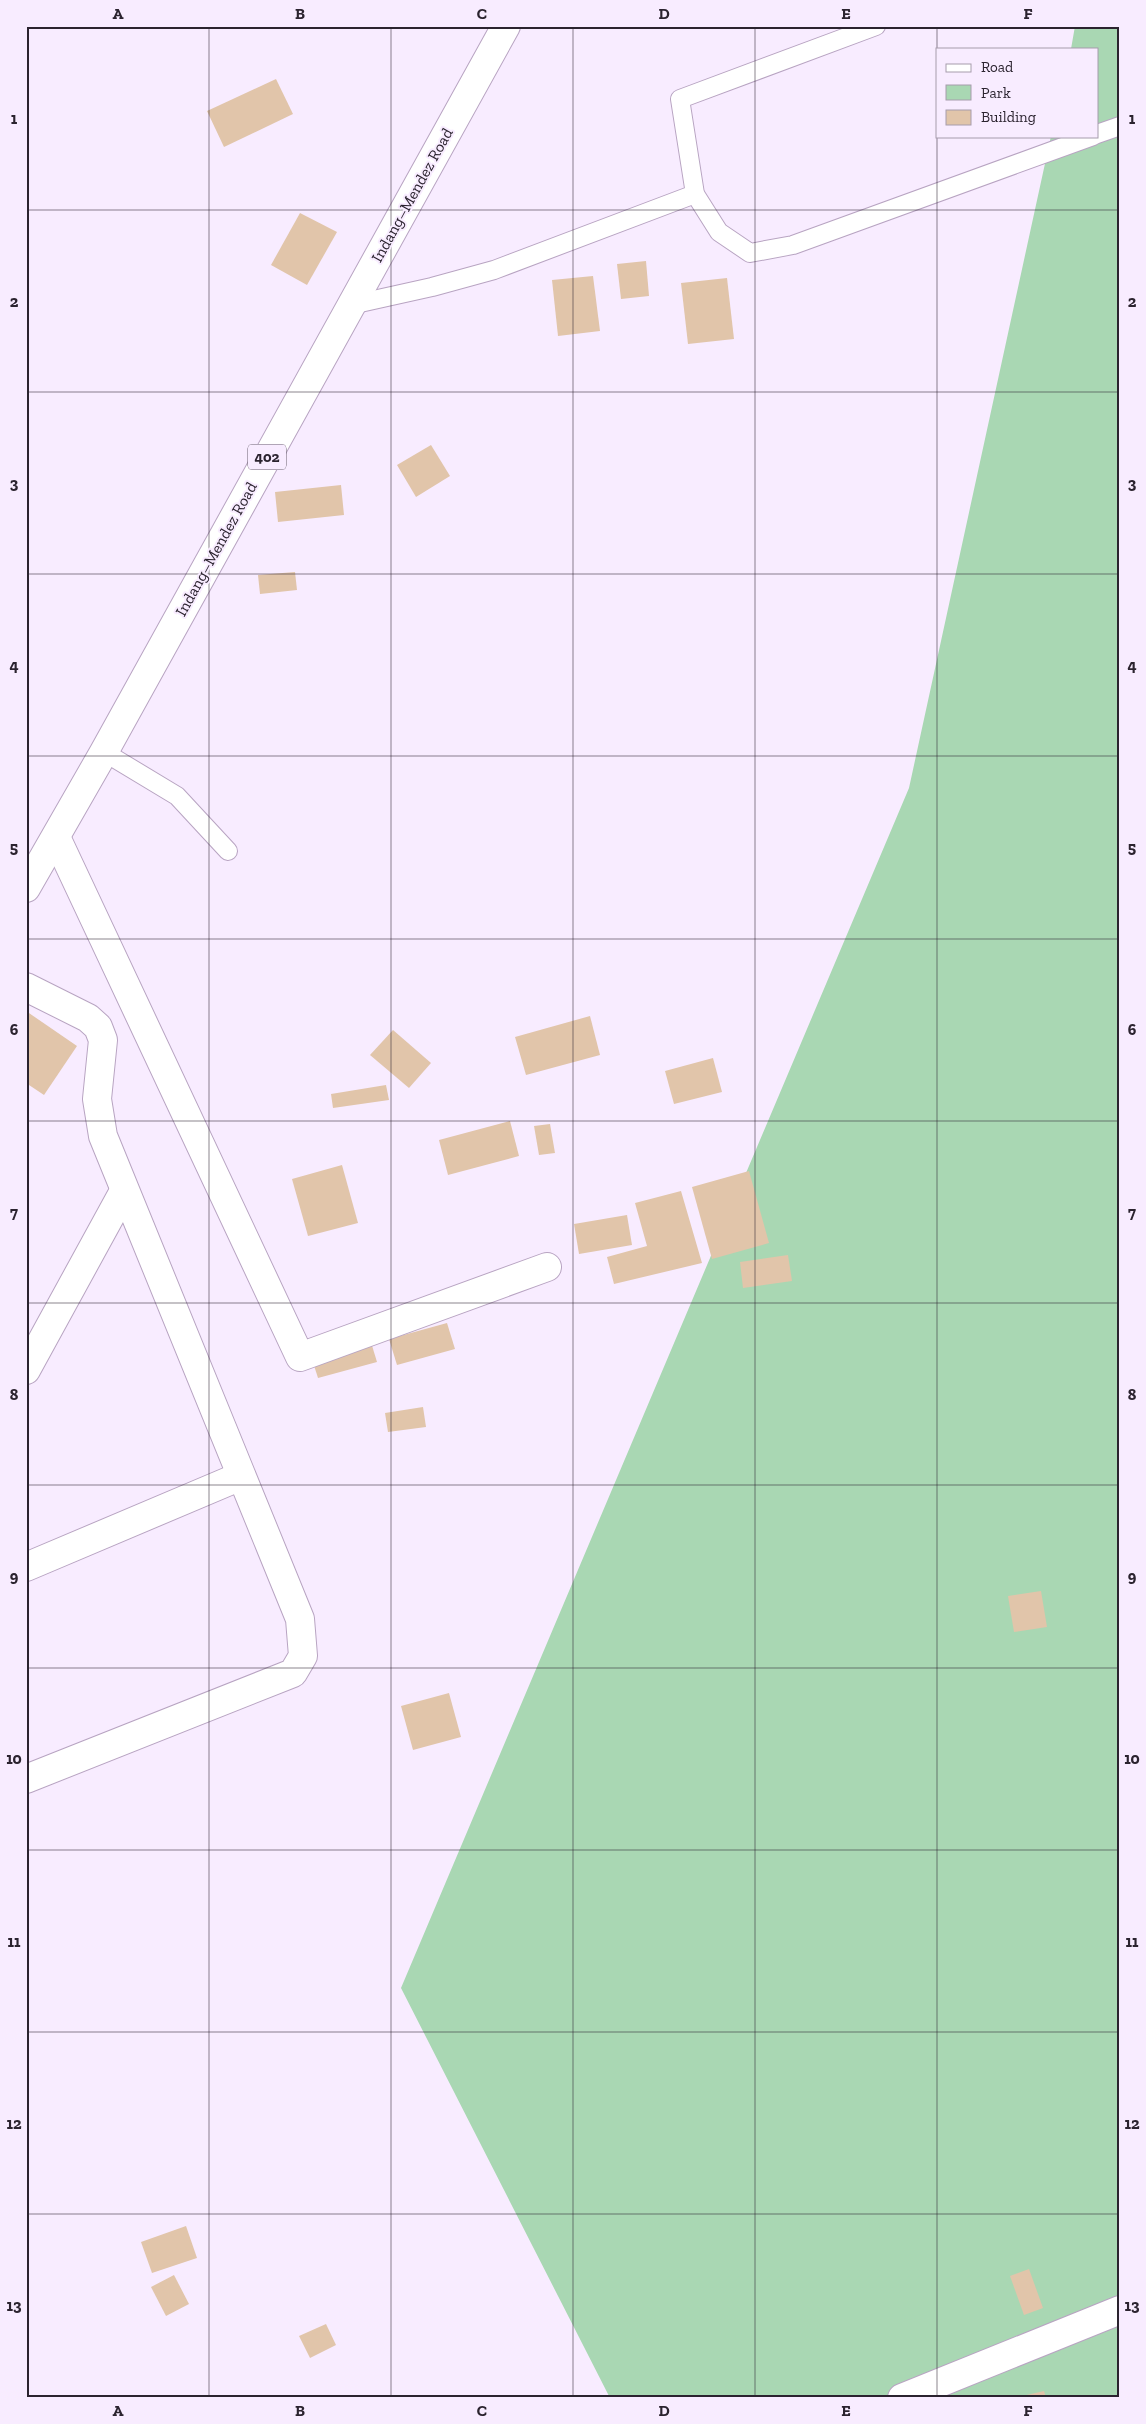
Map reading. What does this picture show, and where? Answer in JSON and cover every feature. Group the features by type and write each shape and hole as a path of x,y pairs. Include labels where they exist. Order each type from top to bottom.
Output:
{"street":[{"name":"Indang–Mendez Road","path":"26,888 104,752 506,26"},
{"path":"56,837 300,1357 547,1267"},
{"path":"26,988 88,1018 98,1027 102,1040 97,1099 103,1136 300,1619 304,1656 293,1673 26,1779"},
{"path":"26,1370 124,1191"},
{"path":"26,1567 241,1476"},
{"path":"902,2398 1120,2310"}],"lane":[{"path":"876,26 680,99 695,194 719,232 750,253 793,245 1087,138"},
{"path":"1098,134 1120,126"},
{"path":"351,305 432,287 494,270 695,194"},
{"path":"104,752 178,796 228,851"}],"green space":[{"path":"1075,26 1120,26 1120,2398 610,2398 401,1988 909,788 1051,138 1098,138 1098,48 1071,48"}],"building":[{"path":"276,79 293,114 224,147 207,111"},
{"path":"300,213 337,232 307,285 271,265"},
{"path":"646,261 649,296 621,299 617,264"},
{"path":"593,276 600,331 558,336 552,280"},
{"path":"727,278 734,339 688,344 681,283"},
{"path":"431,445 450,476 416,497 397,465"},
{"path":"341,485 344,515 278,522 275,492"},
{"path":"295,572 297,590 260,594 258,575"},
{"path":"26,1011 77,1046 44,1095 26,1083"},
{"path":"590,1016 600,1055 526,1075 515,1037"},
{"path":"393,1030 431,1063 409,1088 370,1055"},
{"path":"713,1058 722,1092 674,1104 665,1071"},
{"path":"386,1085 389,1100 333,1108 331,1094"},
{"path":"510,1121 519,1156 448,1175 439,1140"},
{"path":"550,1124 555,1153 539,1155 534,1126"},
{"path":"342,1165 358,1223 308,1236 292,1179"},
{"path":"749,1171 769,1243 712,1259 692,1187"},
{"path":"681,1191 702,1263 614,1284 607,1257 647,1246 635,1203"},
{"path":"627,1215 632,1245 579,1254 574,1224"},
{"path":"788,1255 792,1281 743,1288 740,1262"},
{"path":"447,1323 455,1349 397,1365 389,1339"},
{"path":"370,1339 377,1362 318,1378 311,1356"},
{"path":"423,1407 426,1427 388,1432 385,1413"},
{"path":"1041,1591 1047,1627 1014,1632 1008,1596"},
{"path":"449,1693 461,1737 413,1750 401,1706"},
{"path":"186,2226 197,2258 152,2273 141,2242"},
{"path":"1029,2269 1043,2308 1024,2315 1010,2276"},
{"path":"174,2275 189,2304 166,2316 151,2287"},
{"path":"326,2324 336,2345 310,2358 299,2336"},
{"path":"1044,2391 1046,2398 1018,2398 1018,2397"}]}
